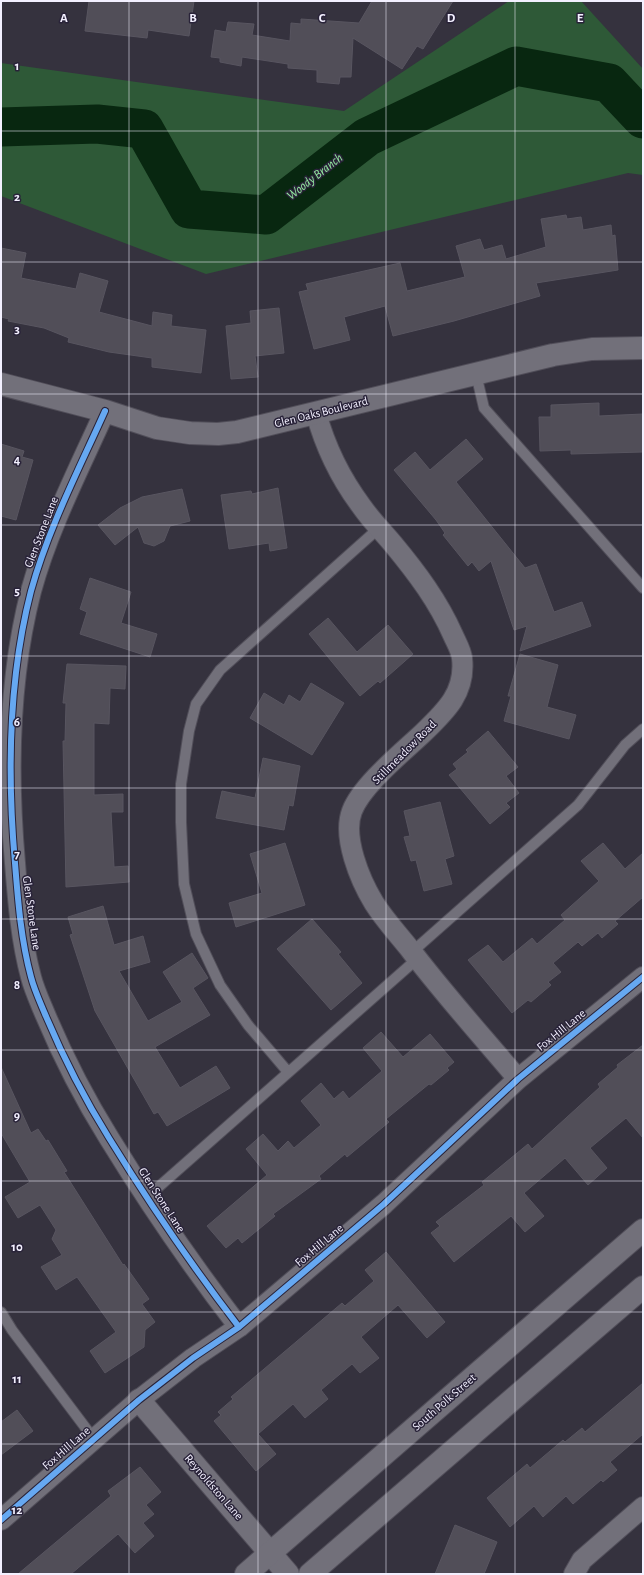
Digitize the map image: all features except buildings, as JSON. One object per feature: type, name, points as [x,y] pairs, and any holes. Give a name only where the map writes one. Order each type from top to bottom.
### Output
[{"type":"main road","name":"Glen Oaks Boulevard","points":[[1,384],[104,411],[157,428],[190,433],[218,434],[237,432],[553,355],[592,349],[643,348]]},
{"type":"main road","name":"South Polk Street","points":[[246,1574],[643,1230]]},
{"type":"main road","points":[[310,1574],[643,1287]]},
{"type":"main road","name":"Reynoldston Lane","points":[[139,1400],[288,1574]]},
{"type":"street","name":"Glen Stone Lane","points":[[104,411],[55,522],[32,589],[17,658],[12,710],[10,774],[12,830],[19,920],[31,978],[60,1051],[92,1110],[146,1198],[194,1268],[239,1327]]},
{"type":"street","name":"Stillmeadow Road","points":[[316,413],[322,435],[350,490],[362,508],[432,595],[446,620],[462,655],[463,678],[450,705],[359,797],[352,812],[351,844],[364,884],[374,904],[414,955],[518,1079]]},
{"type":"street","name":"Fox Hill Lane","points":[[1,1520],[139,1400],[193,1358],[239,1327],[384,1204],[518,1079],[643,978]]},
{"type":"street","points":[[574,1574],[582,1560],[643,1507]]},
{"type":"lane","points":[[476,374],[484,408],[643,588]]},
{"type":"lane","points":[[288,1072],[248,1024],[220,985],[196,934],[184,884],[180,822],[181,784],[189,731],[196,704],[220,670],[379,528]]},
{"type":"lane","points":[[146,1198],[288,1072],[578,805],[625,745],[643,729]]},
{"type":"lane","points":[[1,1312],[12,1330],[94,1439]]},
{"type":"green space","points":[[509,1],[581,1],[643,69],[643,175],[628,173],[206,274],[1,196],[1,63],[344,111]]},
{"type":"waterway","name":"Woody Branch","points":[[1,127],[97,124],[144,129],[189,209],[266,215],[367,137],[516,66],[609,83],[643,119]]},
{"type":"cycle path","points":[[105,411],[46,545],[31,591],[23,625],[14,692],[10,760],[12,829],[22,935],[35,991],[74,1077],[109,1138],[155,1210],[204,1281],[239,1327]]},
{"type":"cycle path","points":[[1,1520],[139,1400],[193,1358],[239,1327],[384,1204],[518,1079],[643,977]]}]
